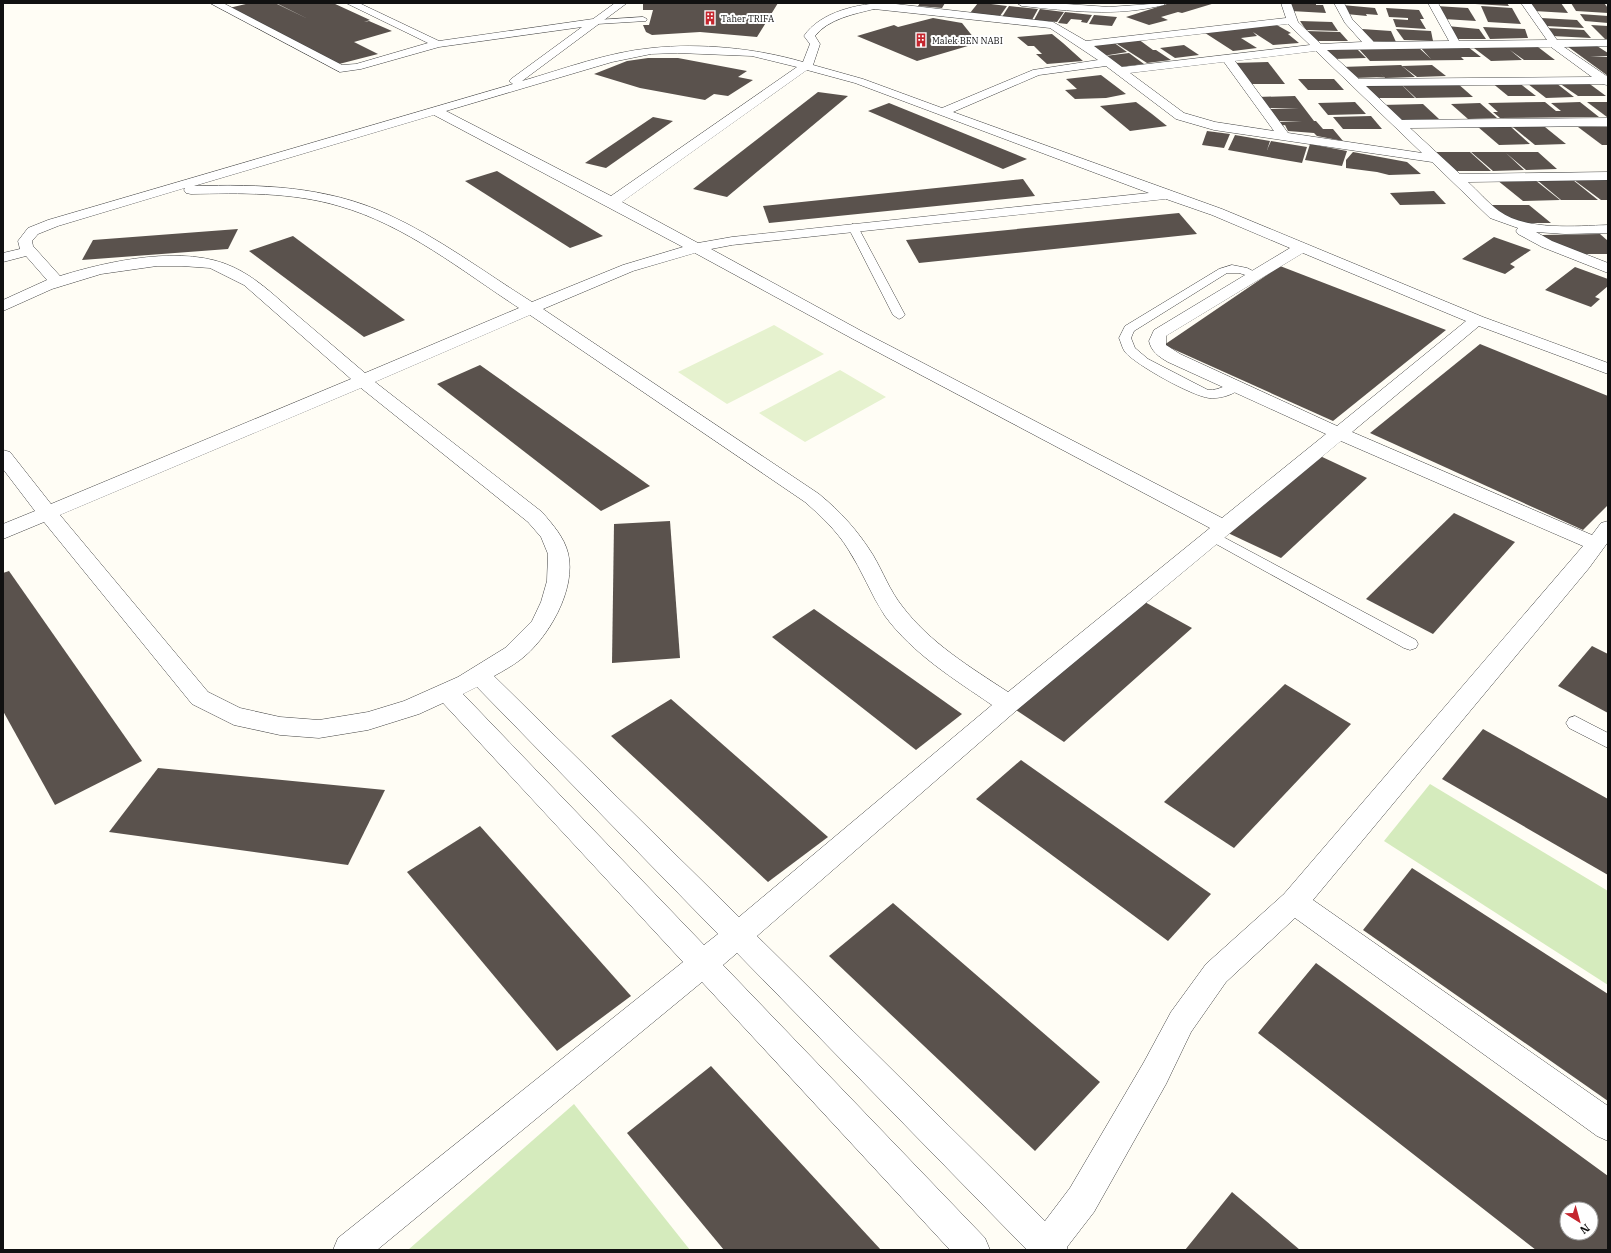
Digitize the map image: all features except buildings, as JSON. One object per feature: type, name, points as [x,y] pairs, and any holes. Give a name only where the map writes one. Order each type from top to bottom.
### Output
[{"type":"street","points":[[215,3],[335,68],[357,67],[438,44],[597,22]]},
{"type":"street","points":[[351,3],[438,44]]},
{"type":"street","points":[[501,91],[622,3]]},
{"type":"street","points":[[1022,3],[1130,10],[1160,3]]},
{"type":"street","points":[[1286,3],[1292,20],[1495,215],[1528,235],[1547,244],[1608,268]]},
{"type":"street","points":[[1339,3],[1342,12],[1348,21],[1371,46]]},
{"type":"street","points":[[1433,3],[1456,45]]},
{"type":"street","points":[[1526,3],[1554,44],[1606,81]]},
{"type":"street","points":[[225,9],[243,4]]},
{"type":"street","points":[[612,202],[807,65],[815,44],[809,36],[812,29],[829,15],[879,4],[1053,25],[1084,44],[1180,116],[1214,126],[1436,159]]},
{"type":"street","points":[[1084,44],[1292,20]]},
{"type":"street","points":[[1120,71],[1319,47],[1608,43]]},
{"type":"street","points":[[57,282],[29,251],[25,242],[33,231],[53,223],[610,59],[651,51],[701,50],[752,53],[807,65],[859,81],[1166,195],[1217,212],[1477,320],[1608,369]]},
{"type":"street","points":[[1227,58],[1284,136]]},
{"type":"street","points":[[942,112],[1037,72],[1109,62]]},
{"type":"street","points":[[1356,83],[1606,81]]},
{"type":"street","points":[[435,110],[612,202],[1218,531]]},
{"type":"street","points":[[1399,124],[1608,122]]},
{"type":"street","points":[[1456,178],[1608,176]]},
{"type":"street","points":[[156,192],[224,189],[269,190],[304,194],[358,207],[393,221],[532,308],[812,498],[832,515],[852,539],[893,610],[913,634],[942,658],[1009,704]]},
{"type":"street","points":[[3,532],[532,308],[644,262],[694,247],[732,241],[853,227],[1166,195]]},
{"type":"street","points":[[1510,223],[1531,228],[1552,230],[1608,229]]},
{"type":"street","points":[[479,675],[1048,1249],[1082,1200],[1155,1073],[1181,1022],[1216,973],[1294,902],[1582,563],[1602,536],[1338,433],[1174,358],[1156,344],[1156,338],[1160,333],[1302,247]]},
{"type":"street","points":[[3,258],[29,251]]},
{"type":"street","points":[[3,306],[15,298],[57,282],[83,274],[118,267],[182,261],[206,263],[230,270],[249,282],[362,380],[535,517],[550,535],[558,554],[558,581],[552,602],[541,625],[513,654],[479,675],[447,692],[411,708],[368,721],[318,729],[280,726],[234,716],[200,698],[47,513],[3,456]]},
{"type":"street","points":[[350,1250],[738,935],[1009,704],[1477,320]]},
{"type":"street","points":[[447,692],[973,1250]]},
{"type":"street","points":[[1294,902],[1608,1125]]},
{"type":"lane","points":[[597,22],[643,19]]},
{"type":"lane","points":[[853,227],[899,315]]},
{"type":"lane","points":[[1236,386],[1223,394],[1214,395],[1204,393],[1144,362],[1130,350],[1125,338],[1129,329],[1223,271],[1230,268],[1239,269],[1255,275]]},
{"type":"lane","points":[[1218,531],[1410,644]]},
{"type":"lane","points":[[1575,724],[1608,741]]},
{"type":"green space","points":[[774,325],[824,354],[727,404],[678,372]]},
{"type":"green space","points":[[840,370],[886,397],[805,442],[759,413]]},
{"type":"green space","points":[[1430,784],[1608,891],[1608,985],[1384,841]]},
{"type":"green space","points":[[574,1104],[690,1250],[408,1250]]},
{"type":"place","name":"Taher TRIFA","points":[[710,18]]},
{"type":"place","name":"Malek BEN NABI","points":[[921,40]]}]
